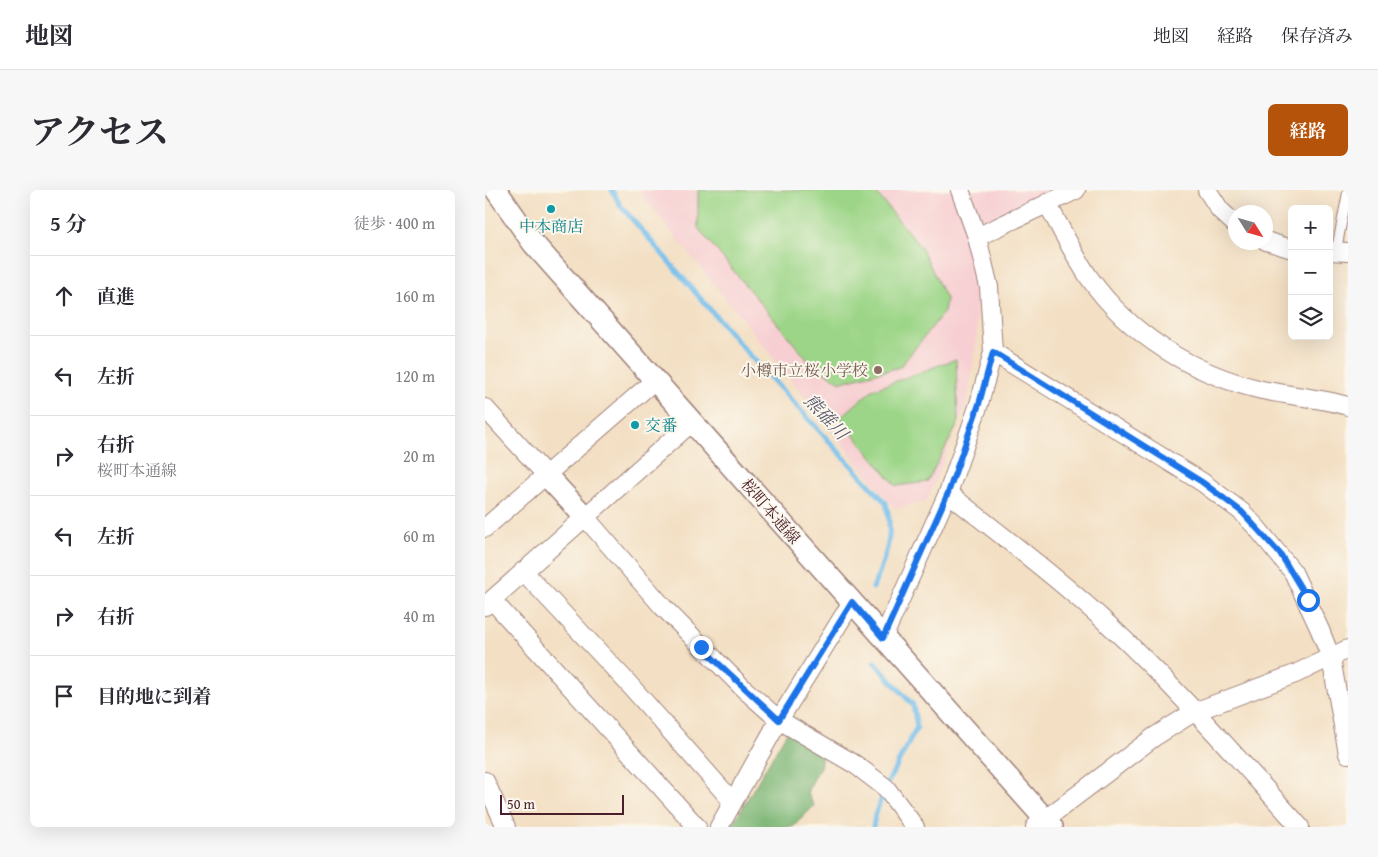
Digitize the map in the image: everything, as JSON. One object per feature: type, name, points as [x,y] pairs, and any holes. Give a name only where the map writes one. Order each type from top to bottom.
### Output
[{"type":"street","name":"桜町本通線","points":[[496,190],[533,243],[852,602],[1044,824]]},
{"type":"street","points":[[883,638],[948,493],[979,404],[993,352],[989,286],[977,237],[960,190]]},
{"type":"street","points":[[977,237],[1076,190]]},
{"type":"street","points":[[1207,190],[1220,210],[1228,218]]},
{"type":"street","points":[[1047,203],[1088,276],[1121,314],[1154,342],[1183,362],[1222,378],[1262,390],[1348,406]]},
{"type":"street","points":[[1273,243],[1288,248]]},
{"type":"street","points":[[993,352],[1202,482],[1242,512],[1272,545],[1293,572],[1308,600],[1331,658],[1348,754]]},
{"type":"street","points":[[485,528],[655,380]]},
{"type":"street","points":[[485,408],[701,647],[779,720],[856,765],[886,788],[915,827]]},
{"type":"street","points":[[693,422],[488,603],[697,827]]},
{"type":"street","points":[[948,493],[1025,553],[1110,626],[1194,712],[1300,827]]},
{"type":"street","points":[[523,571],[628,683],[732,801]]},
{"type":"street","points":[[719,827],[779,720],[852,602]]},
{"type":"street","points":[[1044,824],[1154,736],[1194,712],[1331,658],[1348,649]]},
{"type":"street","points":[[485,781],[506,827]]},
{"type":"lane","points":[[1338,252],[1348,190]]},
{"type":"shaded area","name":"小樽市立桜小学校","points":[[638,190],[1055,190],[970,231],[976,289],[977,337],[967,403],[927,501],[895,509]]},
{"type":"green space","points":[[698,190],[874,190],[922,249],[946,299],[944,312],[900,367],[841,382],[810,363],[698,228]]},
{"type":"green space","points":[[956,359],[958,424],[927,482],[896,486],[840,418],[872,390]]},
{"type":"green space","points":[[787,732],[822,753],[820,767],[807,792],[814,806],[793,827],[731,827]]},
{"type":"waterway","name":"熊碓川","points":[[612,190],[620,205],[745,350],[886,503],[889,515],[889,537],[885,556],[873,588]]},
{"type":"waterway","name":"熊碓川","points":[[874,662],[913,705],[917,727],[887,784]]},
{"type":"waterway","name":"熊碓川","points":[[873,827],[875,815],[884,792]]},
{"type":"place","name":"中本商店","points":[[551,209]]},
{"type":"place","name":"小樽市立桜小学校","points":[[878,370]]},
{"type":"place","name":"交番","points":[[635,425]]},
{"type":"route","points":[[701,647],[779,720],[852,602],[883,638],[948,493],[979,404],[993,352],[1202,482],[1242,512],[1281,555],[1293,572],[1308,600]]}]
